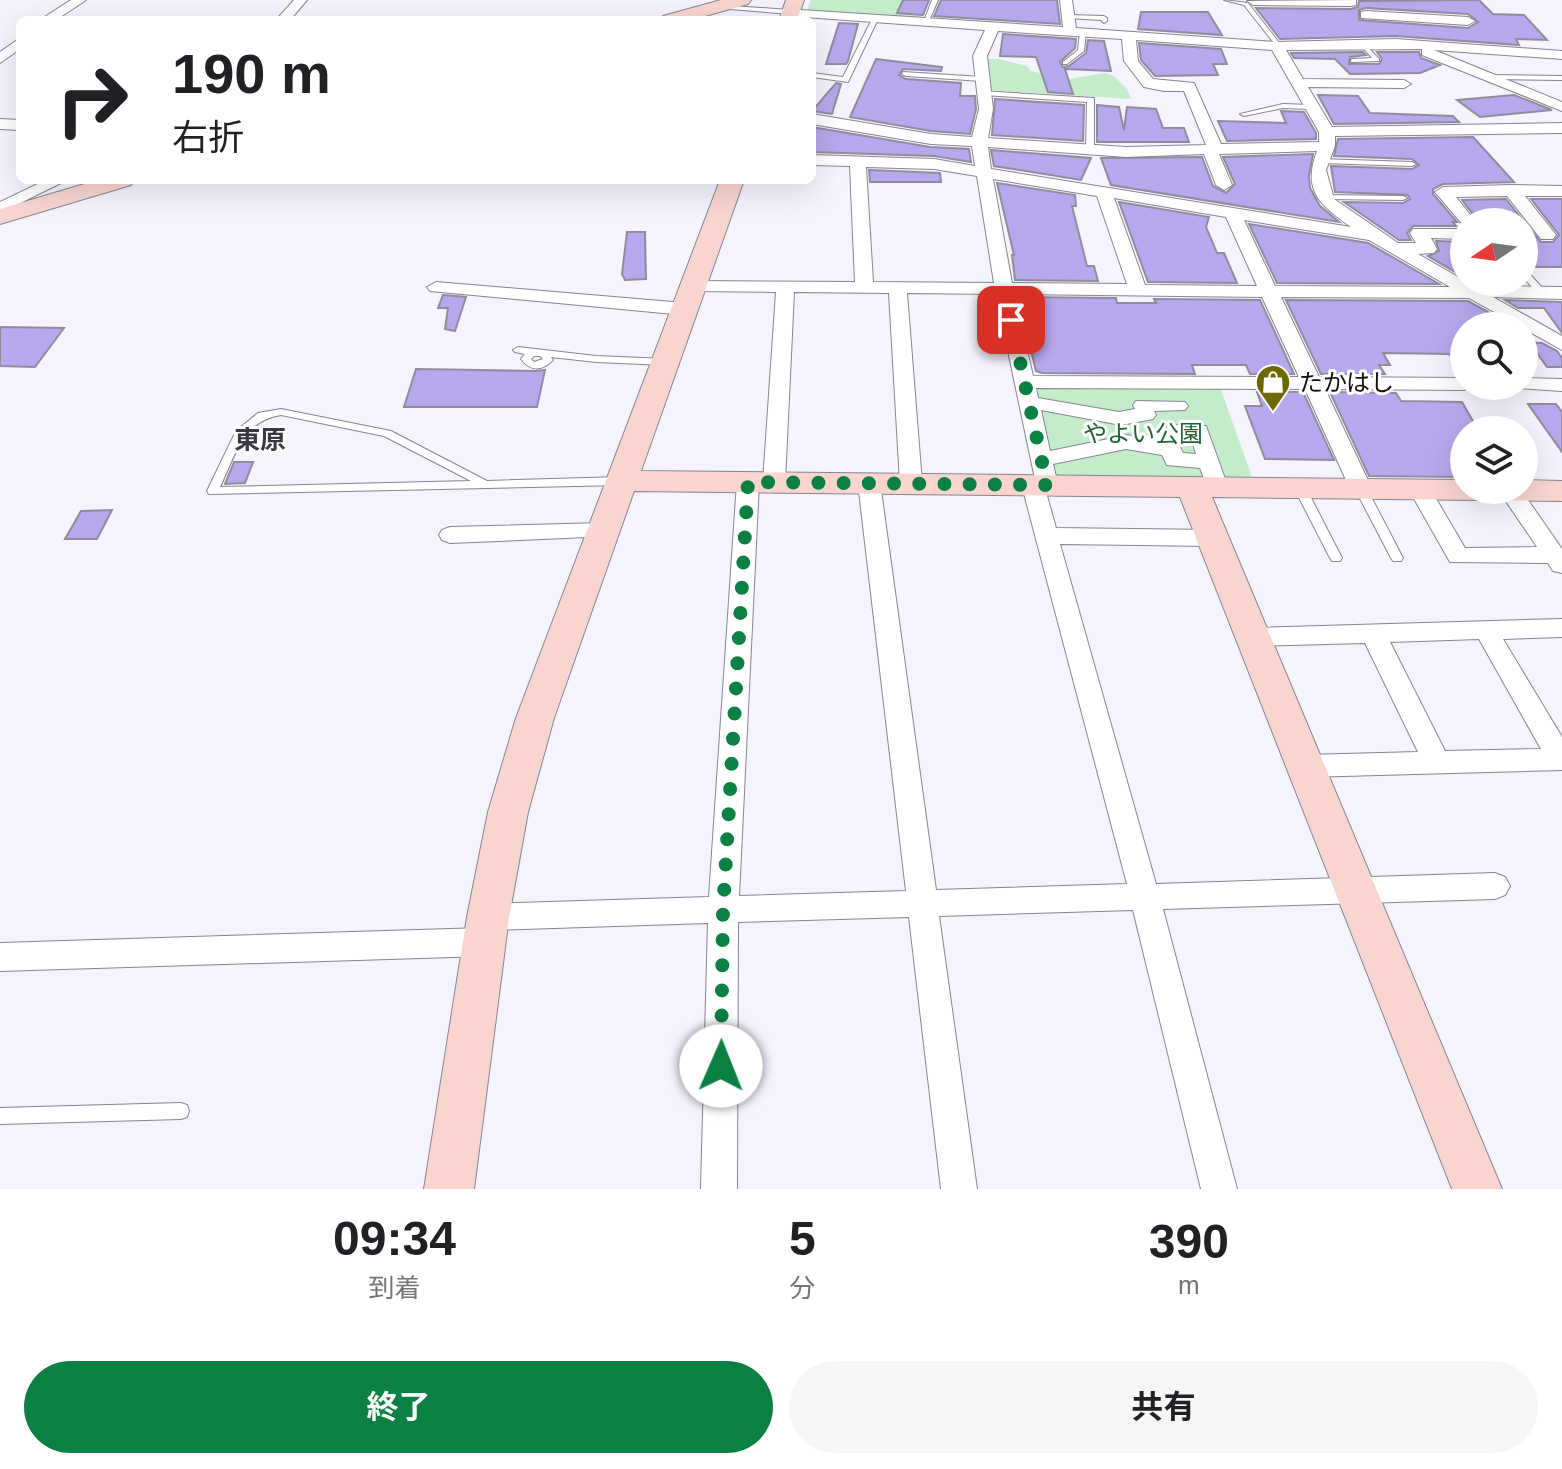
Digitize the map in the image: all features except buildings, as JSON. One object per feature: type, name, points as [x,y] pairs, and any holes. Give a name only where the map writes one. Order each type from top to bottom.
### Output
[{"type":"street","points":[[54,16],[80,0]]},
{"type":"street","points":[[287,16],[301,0]]},
{"type":"street","points":[[685,16],[742,0]]},
{"type":"street","points":[[1066,0],[1074,26]]},
{"type":"street","points":[[1253,1],[1349,1],[1410,44],[1562,107]]},
{"type":"street","points":[[791,11],[993,27],[1074,26],[1128,34],[1278,46],[1410,44],[1562,55]]},
{"type":"street","points":[[1366,15],[1468,21]]},
{"type":"street","points":[[993,27],[980,56],[986,109],[979,143],[1004,289],[1027,392],[1041,477],[1046,536],[1145,898],[1219,1189]]},
{"type":"street","points":[[1128,34],[1131,61],[1149,84],[1189,86],[1224,185]]},
{"type":"street","points":[[0,59],[16,45]]},
{"type":"street","points":[[1278,46],[1312,107],[1325,146],[1318,170],[1326,201],[1374,236],[1450,278]]},
{"type":"street","points":[[1299,83],[1404,84]]},
{"type":"street","points":[[816,120],[931,139],[1126,152],[1325,146],[1562,128]]},
{"type":"street","points":[[816,160],[897,161],[983,171],[1374,236]]},
{"type":"street","points":[[858,160],[864,289]]},
{"type":"street","points":[[0,208],[51,184]]},
{"type":"street","points":[[0,217],[110,184]]},
{"type":"street","points":[[449,1189],[486,930],[508,812],[535,718],[731,184]]},
{"type":"street","points":[[1511,190],[1554,236]]},
{"type":"street","points":[[1456,208],[1443,192],[1562,191]]},
{"type":"street","points":[[1104,193],[1138,291]]},
{"type":"street","points":[[1233,214],[1361,489]]},
{"type":"street","points":[[1396,248],[1428,249],[1419,233],[1450,234]]},
{"type":"street","points":[[436,287],[688,298],[785,288],[1450,292]]},
{"type":"street","points":[[719,1189],[723,911],[761,482],[785,288]]},
{"type":"street","points":[[898,289],[911,483]]},
{"type":"street","points":[[1541,292],[1562,293]]},
{"type":"street","points":[[1481,296],[1562,344]]},
{"type":"street","points":[[1027,392],[1135,382],[1450,384]]},
{"type":"street","points":[[1135,382],[1144,410],[1175,460],[1206,478]]},
{"type":"street","points":[[1538,384],[1562,385]]},
{"type":"street","points":[[1027,392],[1121,419],[1144,410],[1178,406]]},
{"type":"street","points":[[1121,419],[1128,442]]},
{"type":"street","points":[[1165,444],[1175,430],[1199,431],[1213,538],[1477,1189]]},
{"type":"street","points":[[1041,477],[1128,442],[1138,446],[1165,444]]},
{"type":"street","points":[[621,481],[911,483],[1041,477],[1206,478],[1300,488],[1450,490]]},
{"type":"street","points":[[869,483],[959,1189]]},
{"type":"street","points":[[1420,490],[1458,556],[1558,561]]},
{"type":"street","points":[[1538,491],[1562,491]]},
{"type":"street","points":[[1519,504],[1558,561]]},
{"type":"street","points":[[450,535],[603,531]]},
{"type":"street","points":[[1046,536],[1213,538]]},
{"type":"street","points":[[1252,637],[1562,628]]},
{"type":"street","points":[[1306,766],[1562,759],[1485,629]]},
{"type":"street","points":[[1373,633],[1437,763]]},
{"type":"street","points":[[0,957],[486,930],[723,911],[1495,886]]},
{"type":"lane","points":[[925,23],[935,0]]},
{"type":"lane","points":[[1227,0],[1246,4],[1278,46]]},
{"type":"lane","points":[[719,7],[791,11]]},
{"type":"lane","points":[[1065,63],[1081,51],[1074,26],[1104,18],[1104,21]]},
{"type":"lane","points":[[816,76],[845,80],[875,19]]},
{"type":"lane","points":[[1353,61],[1377,60],[1363,44]]},
{"type":"lane","points":[[906,74],[1091,100],[1090,150]]},
{"type":"lane","points":[[1494,77],[1562,78]]},
{"type":"lane","points":[[1244,114],[1283,106],[1312,107]]},
{"type":"lane","points":[[1325,146],[1412,164]]},
{"type":"lane","points":[[1326,197],[1403,198]]},
{"type":"lane","points":[[1538,289],[1541,292]]},
{"type":"lane","points":[[532,353],[666,362]]},
{"type":"lane","points":[[483,483],[387,433],[281,412],[262,415],[240,433],[213,491],[621,481]]},
{"type":"lane","points":[[1300,488],[1336,558]]},
{"type":"lane","points":[[1361,489],[1397,558]]},
{"type":"lane","points":[[0,1116],[181,1111]]},
{"type":"green space","points":[[811,0],[907,0],[928,6],[918,20],[807,11]]},
{"type":"green space","points":[[985,59],[999,59],[1027,66],[1031,71],[1069,79],[1105,73],[1114,76],[1127,89],[1131,99],[990,90]]},
{"type":"green space","name":"やよい公園","points":[[1041,386],[1220,387],[1253,480],[1061,479],[1053,474],[1034,389]]},
{"type":"place","name":"たかはし","points":[[1273,413]]},
{"type":"district","name":"東原","points":[[260,440]]},
{"type":"route","points":[[721,1066],[723,911],[748,482],[1047,485],[1011,320]]}]
